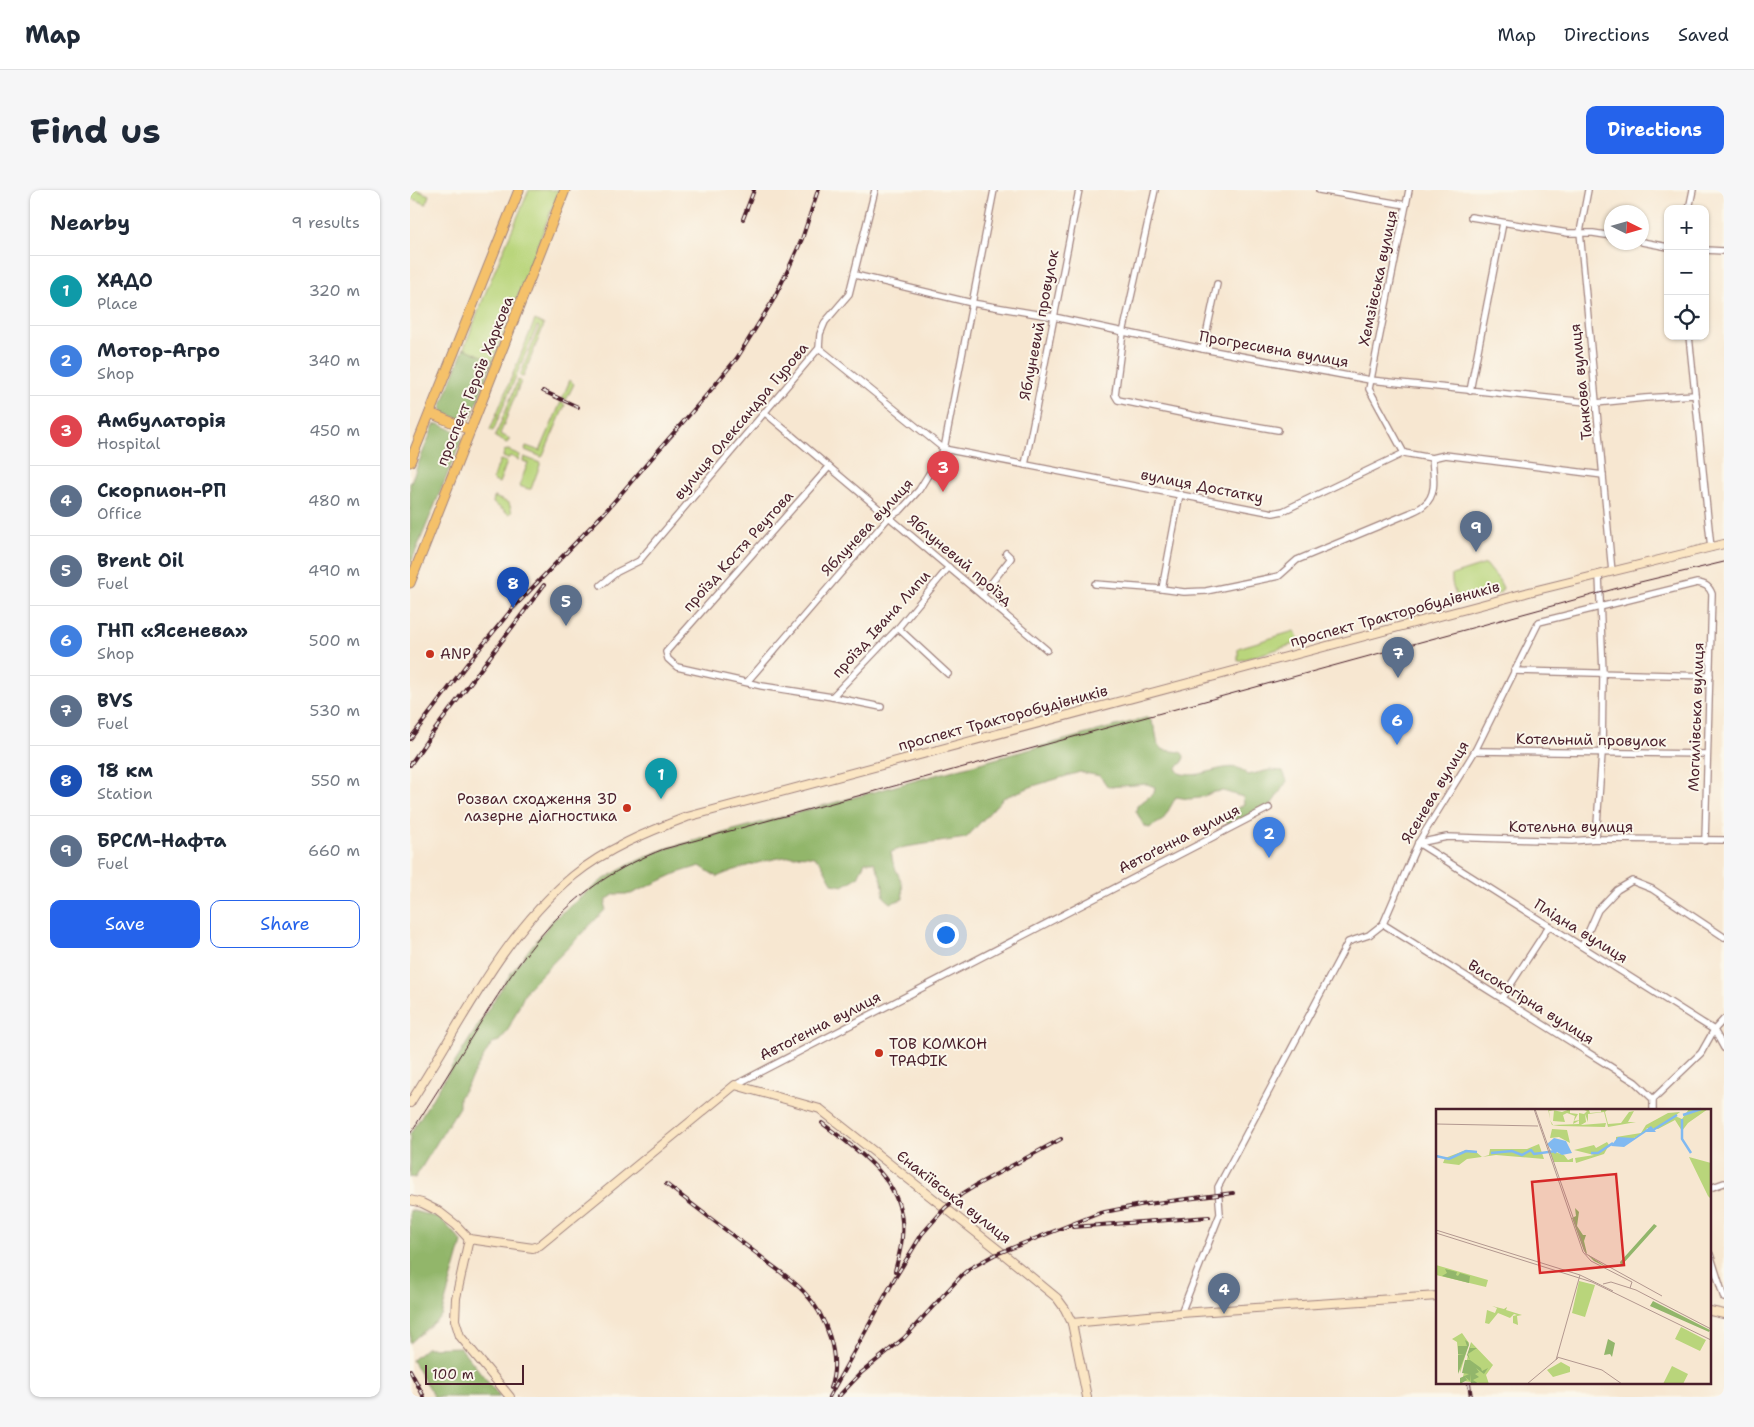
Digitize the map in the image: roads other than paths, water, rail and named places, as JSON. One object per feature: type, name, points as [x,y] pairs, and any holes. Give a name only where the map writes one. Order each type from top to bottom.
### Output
[{"type":"main road","name":"проспект Героїв Харкова","points":[[410,462],[519,190]]},
{"type":"main road","name":"проспект Героїв Харкова","points":[[410,582],[566,190]]},
{"type":"main road","points":[[430,413],[470,430]]},
{"type":"main road","name":"проспект Тракторобудівників","points":[[410,1103],[494,968],[510,944],[536,912],[574,876],[612,850],[649,831],[687,817],[1533,591],[1724,544]]},
{"type":"main road","name":"Автоґенна вулиця","points":[[469,1239],[533,1248],[540,1245],[735,1085]]},
{"type":"main road","name":"Єнакіївська вулиця","points":[[735,1085],[820,1109],[1057,1298],[1072,1324],[1087,1397]]},
{"type":"main road","points":[[410,1200],[422,1203],[438,1211],[456,1225],[469,1239],[456,1298],[455,1320],[460,1336],[510,1397]]},
{"type":"main road","points":[[1072,1324],[1181,1313],[1436,1296]]},
{"type":"street","name":"вулиця Олександра Гурова","points":[[601,585],[617,572],[639,561],[819,348],[820,334],[825,322],[849,294],[875,190]]},
{"type":"street","name":"Яблунева вулиця","points":[[747,682],[889,516],[901,510],[920,490],[944,449],[994,190]]},
{"type":"street","name":"Яблуневий провулок","points":[[1025,465],[1079,190]]},
{"type":"street","points":[[1155,190],[1123,333],[1115,395],[1118,400],[1278,430]]},
{"type":"street","points":[[1324,190],[1406,205]]},
{"type":"street","name":"Хемзівська вулиця","points":[[1404,453],[1369,389],[1409,190]]},
{"type":"street","name":"Танкова вулиця","points":[[1588,190],[1580,232],[1612,572]]},
{"type":"street","points":[[1690,205],[1693,190]]},
{"type":"street","points":[[1471,217],[1568,233],[1580,232],[1604,235]]},
{"type":"street","points":[[1470,391],[1503,223]]},
{"type":"street","points":[[1649,243],[1664,246]]},
{"type":"street","points":[[1709,250],[1724,251]]},
{"type":"street","name":"Прогресивна вулиця","points":[[855,276],[972,303],[1370,380],[1596,404],[1645,398],[1695,395]]},
{"type":"street","points":[[1203,349],[1217,284]]},
{"type":"street","points":[[1689,340],[1711,548]]},
{"type":"street","name":"вулиця Достатку","points":[[819,348],[944,449],[1273,512],[1283,511],[1404,453]]},
{"type":"street","name":"Яблуневий проїзд","points":[[764,412],[1047,650]]},
{"type":"street","points":[[1404,453],[1432,458],[1445,455],[1603,475]]},
{"type":"street","points":[[1095,584],[1162,588],[1184,592],[1206,591],[1279,576],[1296,560],[1426,505],[1434,481],[1432,458]]},
{"type":"street","name":"проїзд Костя Реутова","points":[[747,682],[677,667],[668,659],[666,652],[830,467]]},
{"type":"street","points":[[1162,588],[1180,494]]},
{"type":"street","points":[[982,595],[1011,558],[1006,553]]},
{"type":"street","name":"проїзд Івана Липи","points":[[832,697],[898,628],[949,567]]},
{"type":"street","points":[[1596,839],[1602,753],[1603,673],[1599,575]]},
{"type":"street","name":"Ясенева вулиця","points":[[1383,924],[1418,843],[1475,751],[1539,622],[1697,583],[1706,586],[1712,594]]},
{"type":"street","name":"Могилівська вулиця","points":[[1705,841],[1712,594]]},
{"type":"street","points":[[898,628],[948,674]]},
{"type":"street","points":[[1514,671],[1710,676]]},
{"type":"street","points":[[747,682],[881,707]]},
{"type":"street","name":"Котельний провулок","points":[[1475,751],[1708,754]]},
{"type":"street","name":"Автоґенна вулиця","points":[[735,1085],[1269,808]]},
{"type":"street","name":"Котельна вулиця","points":[[1418,843],[1447,837],[1572,842],[1596,839],[1724,840]]},
{"type":"street","name":"Плідна вулиця","points":[[1418,843],[1714,1030],[1724,1048]]},
{"type":"street","points":[[1582,946],[1598,910],[1617,890],[1632,882],[1652,889],[1724,936]]},
{"type":"street","points":[[1181,1313],[1220,1214],[1218,1187],[1348,942],[1369,935],[1383,924]]},
{"type":"street","name":"Високогірна вулиця","points":[[1383,924],[1635,1082],[1653,1099]]},
{"type":"street","points":[[1502,998],[1549,926]]},
{"type":"street","points":[[1653,1109],[1653,1099],[1701,1053],[1714,1030],[1724,1019]]},
{"type":"street","points":[[1712,1187],[1724,1183]]},
{"type":"street","points":[[1712,1260],[1724,1298]]},
{"type":"tram line","points":[[410,1134],[516,968],[555,920],[603,880],[631,864],[664,849],[1636,583],[1724,562]]},
{"type":"railway","points":[[743,219],[754,190]]},
{"type":"railway","points":[[410,739],[467,664],[513,608],[605,512],[737,358],[772,302],[787,272],[802,239],[818,190]]},
{"type":"railway","points":[[543,391],[578,407]]},
{"type":"railway","points":[[410,765],[544,585]]},
{"type":"railway","points":[[822,1123],[873,1164],[892,1190],[899,1205],[902,1221],[901,1246],[895,1271]]},
{"type":"railway","points":[[829,1397],[895,1278],[922,1234],[945,1208],[962,1194],[980,1183],[1061,1139]]},
{"type":"railway","points":[[666,1184],[788,1278],[812,1301],[825,1324],[833,1350],[833,1376],[830,1388]]},
{"type":"railway","points":[[838,1397],[861,1373],[904,1338],[962,1275],[994,1255],[1100,1213],[1140,1205],[1233,1193]]},
{"type":"railway","points":[[1073,1227],[1209,1217]]},
{"type":"railway","points":[[410,1370],[424,1397]]},
{"type":"railway","points":[[1469,1384],[1471,1397]]},
{"type":"place","name":"Амбулаторія","points":[[943,492]]},
{"type":"place","name":"БРСМ-Нафта","points":[[1476,552]]},
{"type":"place","name":"18 км","points":[[513,608]]},
{"type":"place","name":"Brent Oil","points":[[566,626]]},
{"type":"place","name":"ANP","points":[[430,654]]},
{"type":"place","name":"BVS","points":[[1398,678]]},
{"type":"place","name":"ГНП «Ясенева»","points":[[1397,745]]},
{"type":"place","name":"ХАДО","points":[[661,799]]},
{"type":"place","name":"Розвал сходження 3D лазерне діагностика","points":[[627,808]]},
{"type":"place","name":"Мотор-Агро","points":[[1269,858]]},
{"type":"place","name":"ТОВ КОМКОН ТРАФІК","points":[[879,1053]]},
{"type":"place","name":"Скорпион-РП","points":[[1224,1314]]}]
